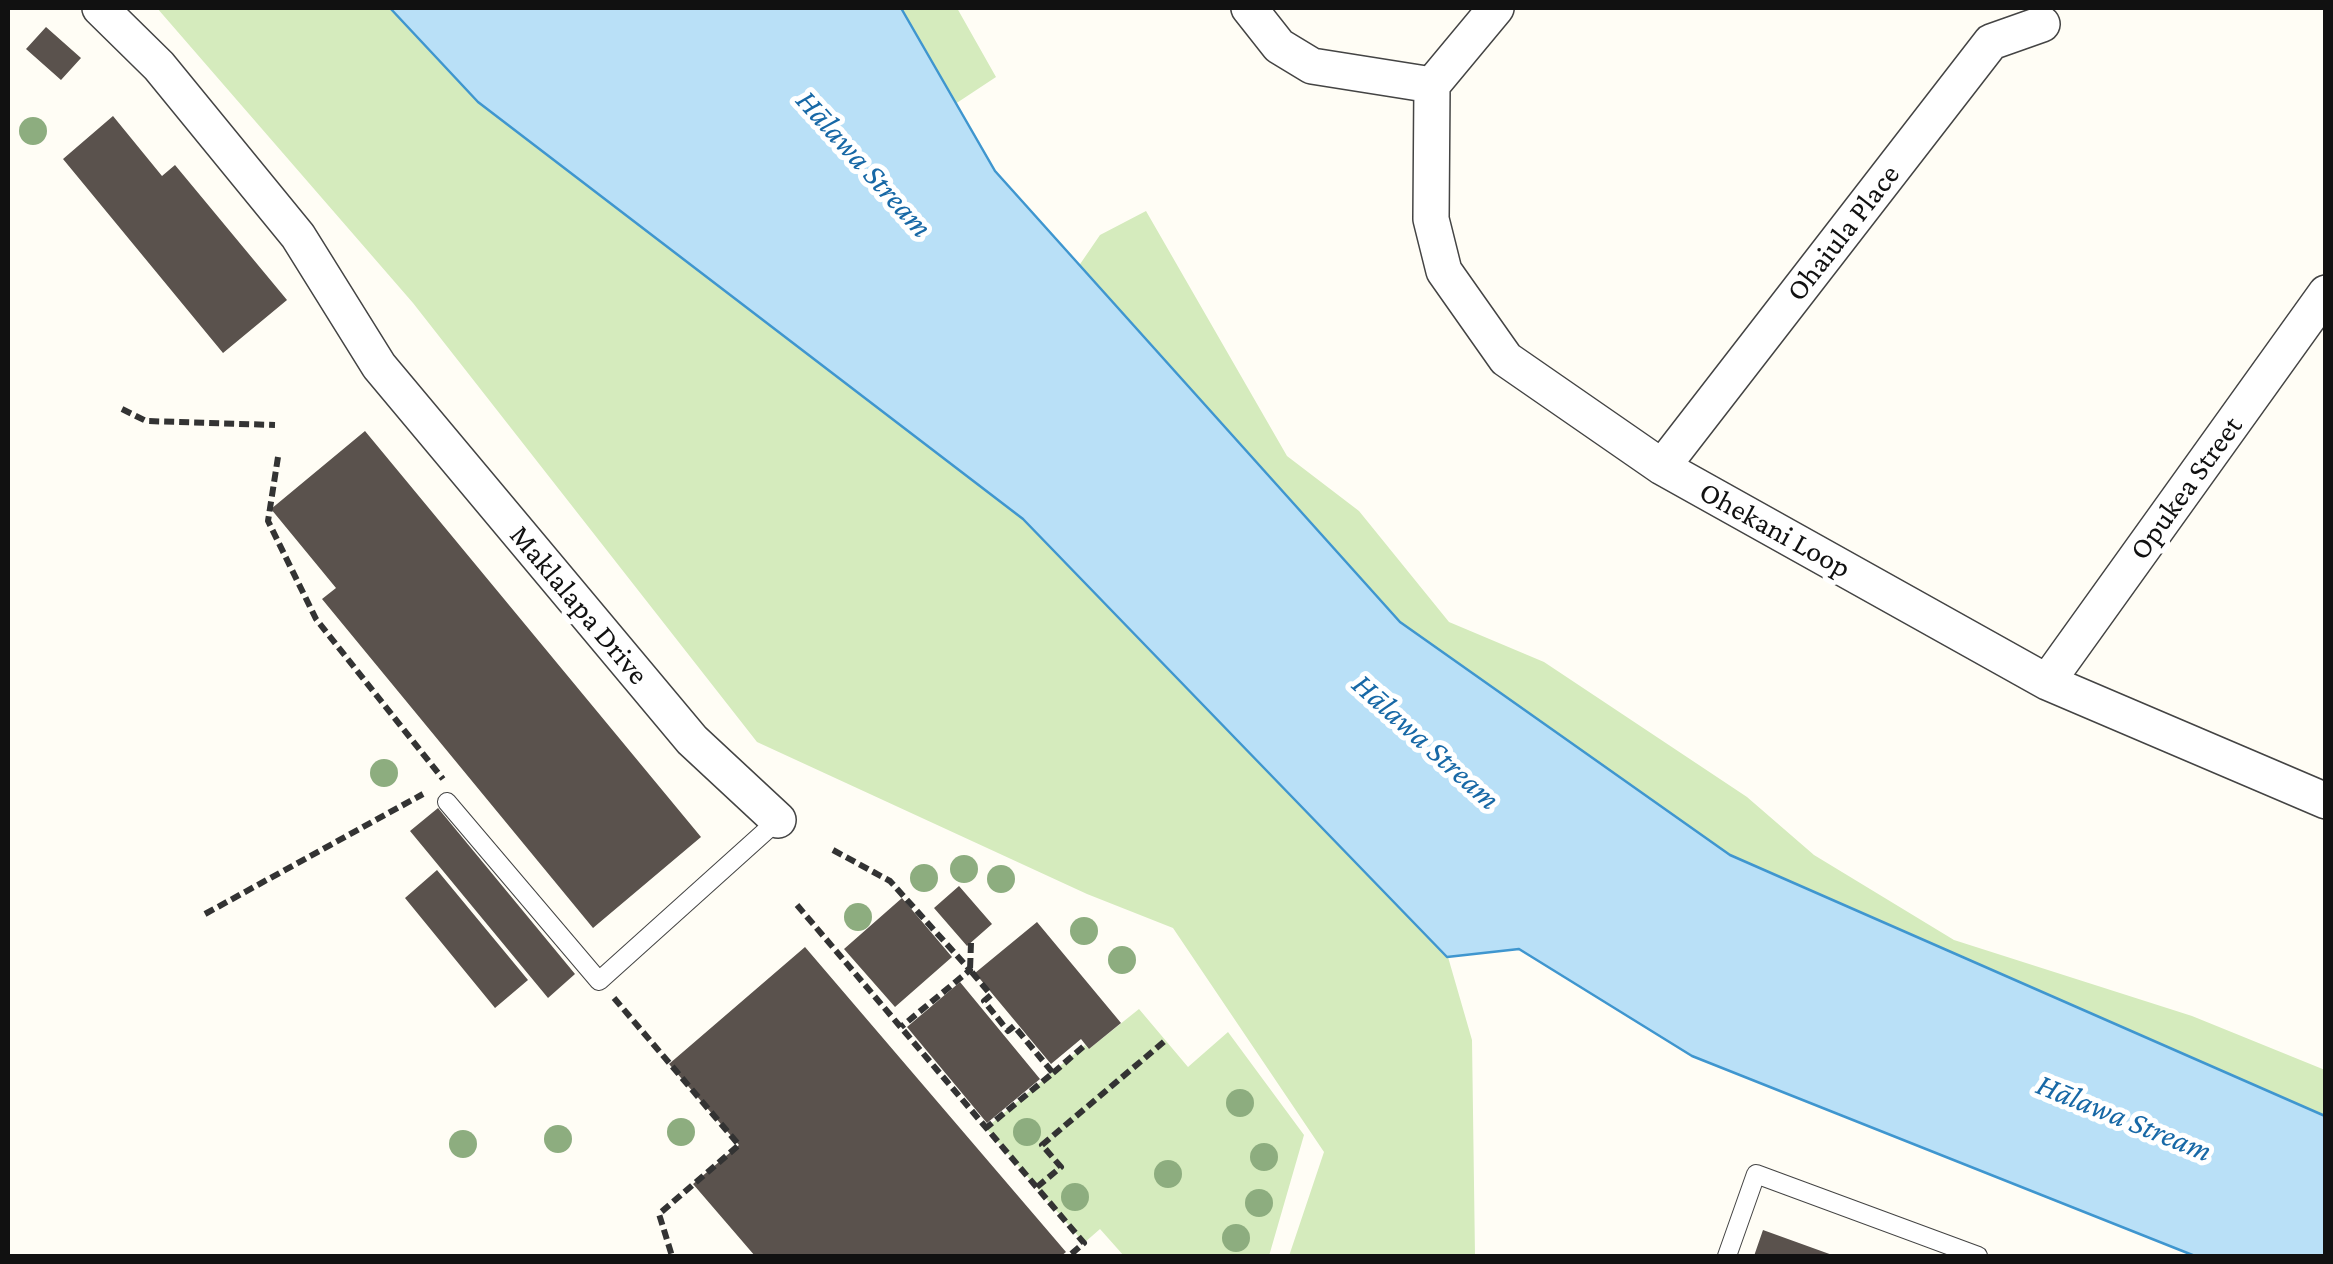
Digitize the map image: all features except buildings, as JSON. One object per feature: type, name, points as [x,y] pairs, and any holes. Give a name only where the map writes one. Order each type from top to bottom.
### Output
[{"type":"street","name":"Maklalapa Drive","points":[[100,8],[159,66],[298,236],[379,366],[692,740],[778,820]]},
{"type":"street","points":[[1249,8],[1279,46],[1312,66],[1432,85],[1496,8]]},
{"type":"street","name":"Ohaiula Place","points":[[1662,468],[1991,42],[2042,24]]},
{"type":"street","name":"Ohekani Loop","points":[[1432,85],[1430,219],[1444,271],[1506,359],[1662,468],[2047,682],[2326,801]]},
{"type":"street","name":"Opukea Street","points":[[2047,682],[2326,293]]},
{"type":"lane","points":[[447,802],[599,981]]},
{"type":"lane","name":"Maklalapa Drive","points":[[599,981],[778,820]]},
{"type":"lane","points":[[1727,1256],[1756,1174],[1978,1256]]},
{"type":"path","points":[[122,409],[146,421],[275,425]]},
{"type":"path","points":[[278,456],[268,520],[316,619],[446,782],[447,802]]},
{"type":"path","points":[[205,914],[446,782]]},
{"type":"path","points":[[833,850],[890,880],[991,996],[984,1002],[1008,1031],[1014,1026],[1053,1073]]},
{"type":"path","points":[[797,904],[1084,1243],[1069,1256]]},
{"type":"path","points":[[901,1027],[970,970],[971,943]]},
{"type":"path","points":[[599,981],[740,1145],[659,1214],[672,1256]]},
{"type":"path","points":[[1036,1187],[1061,1167],[1042,1145],[1166,1040]]},
{"type":"path","points":[[986,1128],[1085,1045]]},
{"type":"green space","points":[[157,8],[642,8],[969,368],[1448,957],[1472,1040],[1475,1256],[1289,1256],[1324,1152],[1173,928],[1087,894],[757,742],[413,303]]},
{"type":"green space","points":[[805,8],[957,8],[996,77],[937,116]]},
{"type":"green space","points":[[1146,211],[1287,456],[1359,511],[1449,622],[1544,662],[1747,797],[1814,855],[1954,940],[2192,1016],[2325,1070],[2325,1179],[1542,830],[1063,289],[1100,235]]},
{"type":"green space","points":[[1139,1009],[1188,1067],[1228,1032],[1304,1135],[1269,1256],[1124,1256],[1100,1229],[1084,1243],[986,1128],[1085,1045],[1089,1049]]},
{"type":"water","name":"Hālawa Stream","points":[[390,8],[901,8],[995,171],[1400,622],[1730,855],[2325,1116],[2325,1256],[2195,1256],[1692,1056],[1519,949],[1447,957],[1023,519],[478,102]]}]
